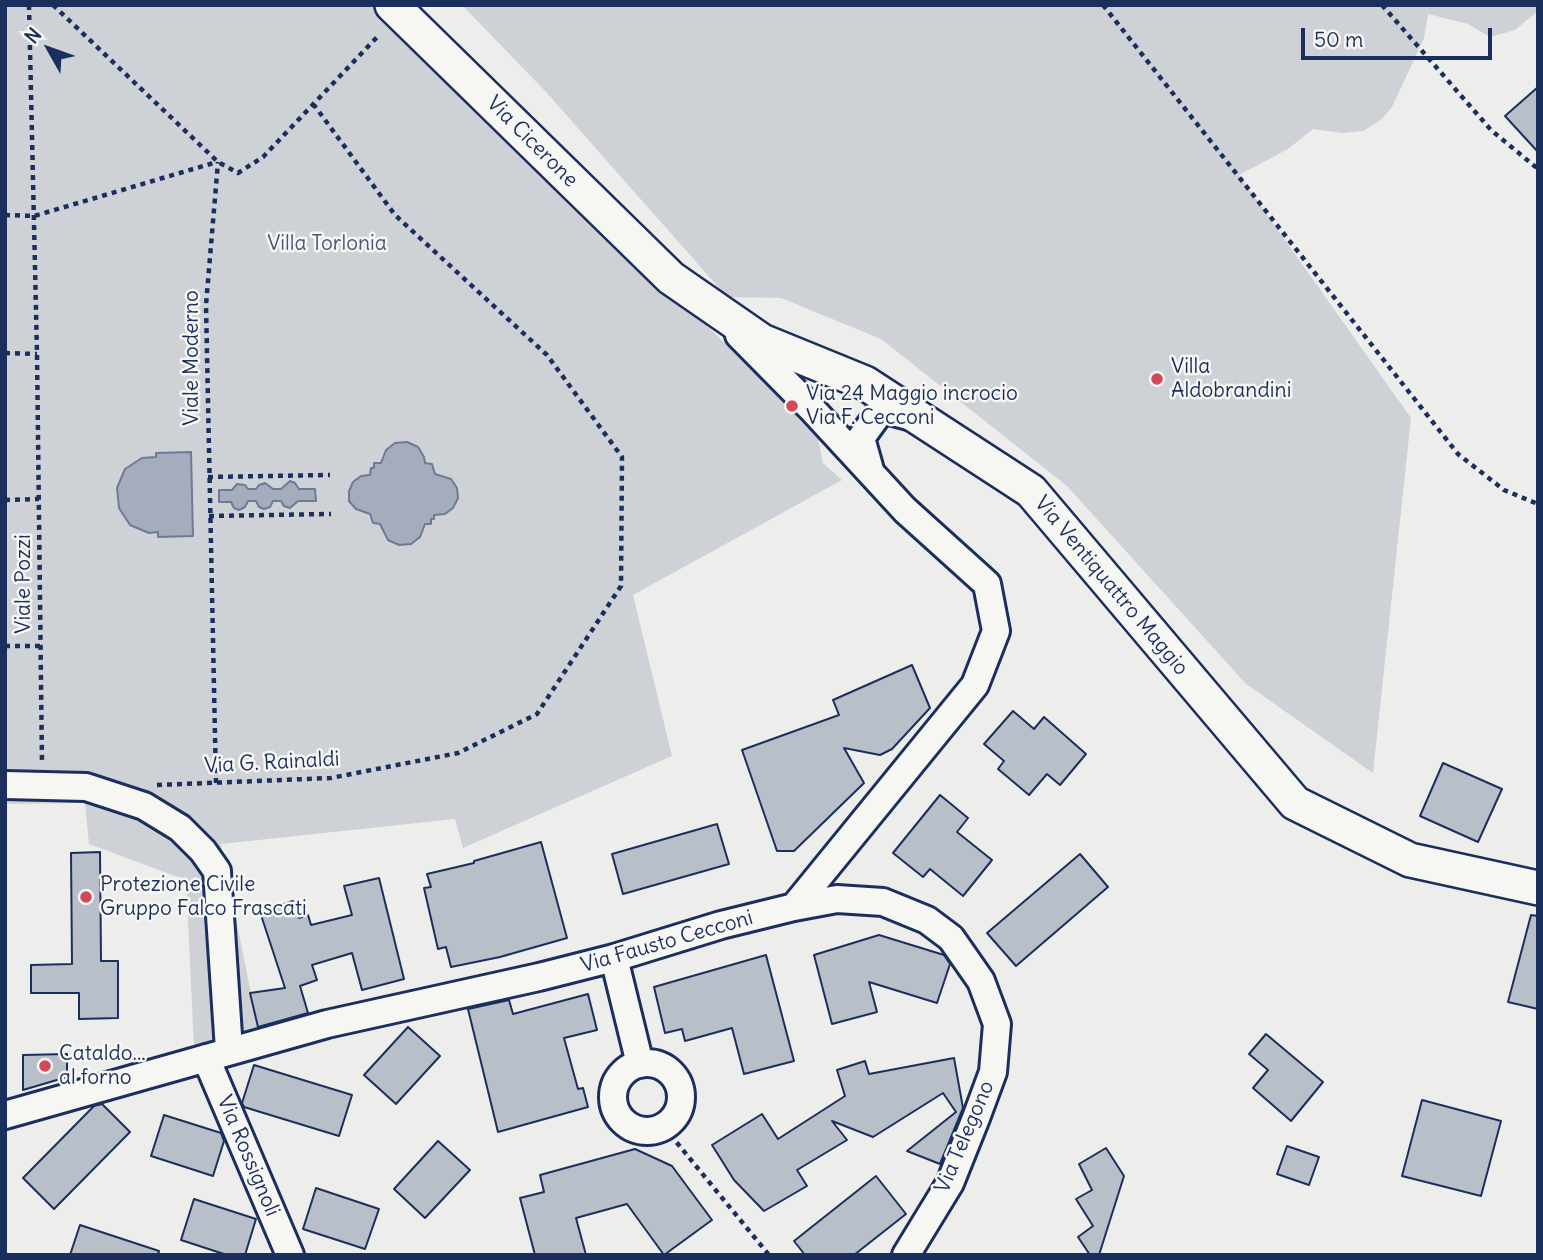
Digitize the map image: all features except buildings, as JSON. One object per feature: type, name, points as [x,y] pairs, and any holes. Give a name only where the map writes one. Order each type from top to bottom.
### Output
[{"type":"main road","name":"Via Cicerone","points":[[397,9],[671,278]]},
{"type":"main road","name":"Via Ventiquattro Maggio","points":[[671,278],[762,341],[865,383],[1031,491],[1295,803],[1410,860],[1538,888]]},
{"type":"street","points":[[708,304],[811,408],[905,510],[987,584],[996,631],[975,685],[794,907]]},
{"type":"street","points":[[871,475],[861,438],[882,408],[923,421]]},
{"type":"street","name":"Via Rossignoli","points":[[5,785],[86,787],[145,806],[180,828],[217,871],[218,1054],[290,1255]]},
{"type":"street","name":"Via Telegono","points":[[794,907],[837,899],[883,902],[926,920],[951,938],[981,981],[997,1024],[993,1072],[976,1118],[950,1183],[905,1255]]},
{"type":"street","name":"Via Fausto Cecconi","points":[[5,1115],[327,1024],[614,958],[721,925],[794,907]]},
{"type":"street","points":[[614,958],[640,1064]]},
{"type":"street","points":[[640,1064],[661,1066],[677,1080],[681,1101],[679,1111],[664,1127],[653,1131],[630,1127],[615,1109],[613,1098],[620,1076],[629,1068],[640,1064]]},
{"type":"path","name":"Viale Pozzi","points":[[29,5],[37,354],[42,785]]},
{"type":"path","points":[[52,5],[218,162],[238,173],[262,158],[314,105],[397,9]]},
{"type":"path","points":[[1102,5],[1458,454],[1504,490],[1538,504]]},
{"type":"path","points":[[1382,5],[1491,130],[1538,169]]},
{"type":"path","name":"Via G. Rainaldi","points":[[151,785],[331,778],[458,753],[537,714],[621,586],[622,457],[547,355],[395,215],[314,105]]},
{"type":"path","points":[[5,215],[34,216],[218,162]]},
{"type":"path","name":"Viale Moderno","points":[[216,783],[206,305],[218,162]]},
{"type":"path","points":[[5,353],[37,354]]},
{"type":"path","points":[[208,477],[330,475]]},
{"type":"path","points":[[5,500],[39,499]]},
{"type":"path","points":[[209,516],[331,514]]},
{"type":"path","points":[[5,646],[40,646]]},
{"type":"path","points":[[664,1127],[769,1255]]},
{"type":"green space","name":"Villa Torlonia","points":[[5,5],[384,5],[817,435],[823,463],[842,480],[633,595],[672,756],[463,848],[455,819],[221,844],[258,1028],[194,1047],[186,880],[89,844],[85,803],[5,804]],"holes":[[[381,463],[435,475],[431,519],[425,524],[370,518],[353,482],[361,476],[371,475]]]},
{"type":"green space","name":"Villa Aldobrandini","points":[[462,5],[1538,5],[1538,11],[1515,30],[1490,37],[1468,24],[1428,14],[1424,38],[1392,107],[1382,119],[1363,131],[1343,133],[1313,129],[1288,149],[1239,175],[1411,418],[1373,773],[1246,684],[1067,486],[881,339],[781,298],[727,297],[546,92]]},
{"type":"water","points":[[407,442],[418,447],[425,463],[432,464],[435,474],[451,479],[457,488],[458,498],[453,508],[445,514],[434,515],[431,524],[425,524],[420,537],[411,544],[399,545],[388,540],[380,524],[373,523],[370,514],[356,509],[349,501],[349,491],[353,482],[361,476],[370,475],[374,463],[381,463],[386,450],[395,443]]},
{"type":"water","points":[[191,452],[193,536],[158,537],[158,532],[149,533],[130,525],[119,508],[117,488],[125,469],[142,458],[156,457],[156,453]]},
{"type":"water","points":[[290,481],[299,489],[315,489],[316,501],[298,501],[290,508],[284,506],[281,501],[273,501],[270,507],[264,509],[259,507],[256,501],[248,501],[245,507],[239,510],[234,508],[231,502],[219,502],[219,490],[232,490],[237,484],[256,489],[265,483],[273,489],[281,489]]},
{"type":"place","name":"Villa Aldobrandini","points":[[1157,379]]},
{"type":"place","name":"Via 24 Maggio incrocio Via F. Cecconi","points":[[792,406]]},
{"type":"place","name":"Protezione Civile Gruppo Falco Frascati","points":[[86,897]]},
{"type":"place","name":"Cataldo... al forno","points":[[45,1066]]}]
